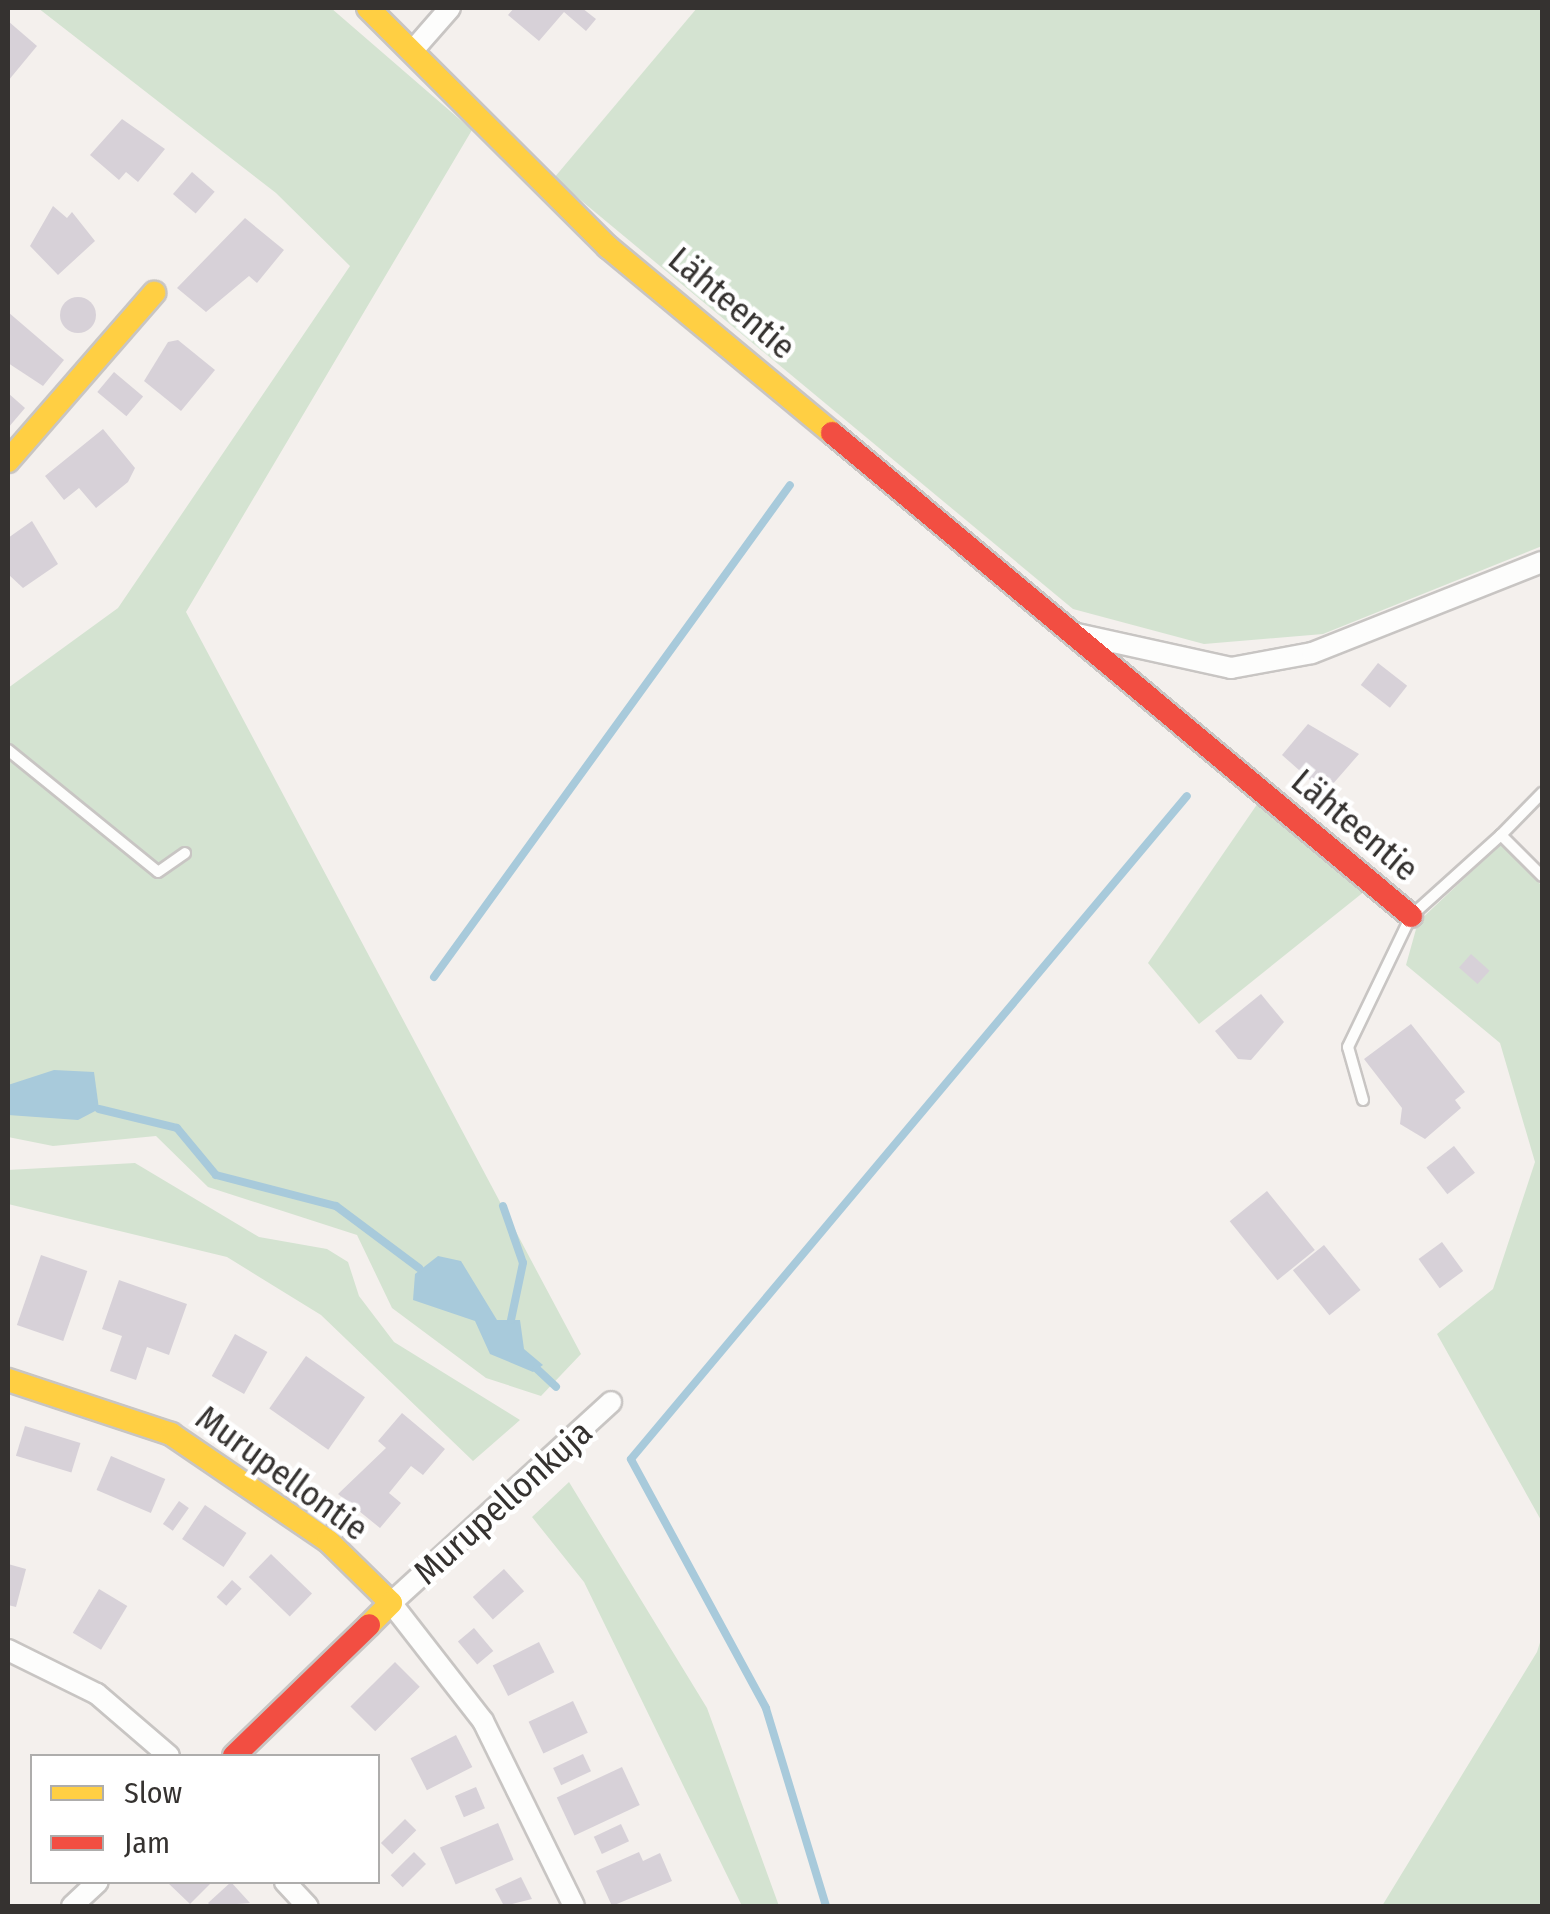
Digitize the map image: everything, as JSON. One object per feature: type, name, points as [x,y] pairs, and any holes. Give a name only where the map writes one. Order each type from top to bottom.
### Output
[{"type":"street","name":"Lähteentie","points":[[368,8],[416,48],[608,247],[1410,916]]},
{"type":"street","points":[[416,48],[450,8]]},
{"type":"street","points":[[8,461],[154,292]]},
{"type":"street","name":"Lähteentie","points":[[1070,632],[1231,668],[1312,653],[1542,562]]},
{"type":"street","name":"Murupellontie","points":[[8,1380],[171,1434],[328,1541],[391,1604]]},
{"type":"street","name":"Murupellonkuja","points":[[574,1906],[483,1721],[391,1604],[611,1402]]},
{"type":"street","points":[[236,1754],[391,1604]]},
{"type":"street","points":[[8,1650],[97,1694],[167,1754]]},
{"type":"street","points":[[72,1906],[96,1884]]},
{"type":"street","points":[[286,1884],[308,1906]]},
{"type":"lane","points":[[8,750],[158,872],[185,853]]},
{"type":"lane","points":[[1364,1100],[1348,1047],[1410,916],[1501,836],[1542,793]]},
{"type":"lane","points":[[1501,836],[1542,876]]},
{"type":"green space","points":[[38,8],[331,8],[472,130],[186,612],[581,1354],[541,1396],[486,1378],[392,1308],[357,1235],[208,1187],[156,1136],[53,1146],[8,1137],[8,688],[118,608],[350,266],[276,193]]},
{"type":"green space","points":[[697,8],[1542,8],[1542,546],[1323,634],[1204,644],[1073,609],[554,178]]},
{"type":"green space","points":[[1258,803],[1365,891],[1199,1024],[1148,963]]},
{"type":"green space","points":[[1502,843],[1542,886],[1542,1522],[1437,1334],[1493,1289],[1535,1162],[1500,1043],[1406,965],[1418,922]]},
{"type":"green space","points":[[135,1163],[259,1237],[327,1249],[348,1262],[359,1296],[394,1342],[520,1420],[473,1461],[321,1315],[227,1257],[8,1204],[8,1170]]},
{"type":"green space","points":[[569,1482],[707,1708],[779,1906],[742,1906],[584,1582],[532,1517]]},
{"type":"green space","points":[[1542,1636],[1542,1906],[1382,1906],[1537,1652]]},
{"type":"water","points":[[54,1070],[94,1072],[99,1109],[78,1120],[8,1115],[8,1085]]},
{"type":"water","points":[[438,1256],[461,1261],[497,1320],[520,1320],[524,1349],[543,1365],[533,1372],[490,1354],[475,1321],[413,1300],[415,1274]]},
{"type":"building","points":[[514,8],[582,8],[596,19],[586,31],[564,12],[539,41],[508,15]]},
{"type":"building","points":[[8,21],[37,46],[8,81]]},
{"type":"building","points":[[122,119],[165,149],[138,182],[126,172],[119,180],[90,155]]},
{"type":"building","points":[[192,172],[215,192],[196,214],[173,194]]},
{"type":"building","points":[[53,206],[67,218],[72,212],[95,241],[58,275],[30,246]]},
{"type":"building","points":[[245,218],[284,250],[257,283],[249,276],[206,312],[177,288]]},
{"type":"building","points":[[78,297],[90,303],[96,315],[90,327],[78,333],[66,327],[60,315],[66,303]]},
{"type":"building","points":[[8,312],[64,360],[43,386],[8,363]]},
{"type":"building","points":[[178,340],[215,370],[181,411],[144,381],[168,342]]},
{"type":"building","points":[[114,372],[143,396],[126,416],[97,392]]},
{"type":"building","points":[[8,393],[25,408],[8,428]]},
{"type":"building","points":[[103,429],[135,468],[128,482],[96,508],[79,488],[64,500],[45,476]]},
{"type":"building","points":[[32,521],[58,564],[23,588],[8,574],[8,538]]},
{"type":"building","points":[[1378,663],[1407,686],[1390,708],[1361,685]]},
{"type":"building","points":[[1308,724],[1359,754],[1325,793],[1282,755]]},
{"type":"building","points":[[1471,954],[1490,971],[1478,984],[1459,967]]},
{"type":"building","points":[[1261,994],[1284,1022],[1251,1060],[1238,1059],[1215,1031]]},
{"type":"building","points":[[1411,1024],[1465,1092],[1455,1100],[1461,1108],[1425,1139],[1400,1124],[1402,1108],[1364,1059]]},
{"type":"building","points":[[1454,1146],[1475,1173],[1447,1194],[1426,1168]]},
{"type":"building","points":[[1267,1191],[1315,1250],[1278,1280],[1230,1221]]},
{"type":"building","points":[[1442,1242],[1463,1271],[1440,1288],[1419,1259]]},
{"type":"building","points":[[1324,1245],[1361,1290],[1329,1315],[1293,1270]]},
{"type":"building","points":[[41,1255],[87,1271],[63,1341],[17,1325]]},
{"type":"building","points":[[119,1280],[187,1304],[169,1355],[147,1347],[136,1380],[110,1371],[122,1336],[102,1329]]},
{"type":"building","points":[[235,1334],[267,1352],[244,1394],[212,1376]]},
{"type":"building","points":[[306,1356],[365,1397],[328,1450],[269,1408]]},
{"type":"building","points":[[402,1413],[445,1449],[423,1475],[411,1466],[389,1493],[401,1503],[380,1528],[338,1494],[386,1448],[378,1441]]},
{"type":"building","points":[[25,1426],[80,1443],[71,1473],[16,1456]]},
{"type":"building","points":[[111,1456],[165,1479],[151,1513],[97,1490]]},
{"type":"building","points":[[179,1501],[189,1508],[173,1531],[163,1524]]},
{"type":"building","points":[[205,1505],[246,1533],[224,1567],[182,1539]]},
{"type":"building","points":[[271,1554],[312,1594],[290,1617],[249,1577]]},
{"type":"building","points":[[8,1564],[26,1569],[16,1607],[8,1605]]},
{"type":"building","points":[[504,1569],[524,1591],[493,1619],[473,1597]]},
{"type":"building","points":[[232,1580],[242,1589],[226,1606],[217,1597]]},
{"type":"building","points":[[99,1589],[127,1606],[101,1650],[73,1633]]},
{"type":"building","points":[[474,1628],[493,1651],[477,1664],[458,1641]]},
{"type":"building","points":[[539,1642],[554,1672],[508,1696],[493,1666]]},
{"type":"building","points":[[395,1662],[420,1687],[375,1731],[350,1707]]},
{"type":"building","points":[[573,1701],[588,1733],[543,1753],[529,1722]]},
{"type":"building","points":[[456,1735],[472,1767],[427,1790],[411,1758]]},
{"type":"building","points":[[583,1754],[591,1771],[561,1785],[553,1768]]},
{"type":"building","points":[[622,1767],[640,1805],[574,1835],[557,1797]]},
{"type":"building","points":[[476,1787],[485,1808],[464,1817],[455,1796]]},
{"type":"building","points":[[405,1819],[416,1830],[392,1854],[381,1843]]},
{"type":"building","points":[[498,1823],[514,1860],[456,1884],[440,1848]]},
{"type":"building","points":[[621,1824],[629,1841],[602,1854],[594,1837]]},
{"type":"building","points":[[414,1852],[426,1864],[403,1887],[391,1875]]},
{"type":"building","points":[[639,1852],[643,1861],[660,1853],[672,1881],[612,1906],[596,1871]]},
{"type":"building","points":[[521,1877],[532,1899],[504,1906],[495,1889]]},
{"type":"building","points":[[169,1884],[210,1884],[190,1904]]},
{"type":"building","points":[[233,1884],[250,1903],[211,1906],[208,1903]]},
{"type":"waterway","points":[[434,977],[790,485]]},
{"type":"waterway","points":[[826,1906],[766,1708],[631,1459],[1187,796]]},
{"type":"waterway","points":[[99,1109],[177,1128],[216,1175],[336,1206],[419,1268]]},
{"type":"waterway","points":[[503,1206],[523,1263],[511,1320]]},
{"type":"waterway","points":[[537,1369],[556,1387]]},
{"type":"traffic: slow","points":[[368,8],[608,247],[832,433]]},
{"type":"traffic: slow","points":[[8,461],[154,293]]},
{"type":"traffic: slow","points":[[8,1380],[171,1434],[328,1541],[391,1603],[369,1625]]},
{"type":"traffic: jam","points":[[832,433],[1411,916]]},
{"type":"traffic: jam","points":[[236,1754],[369,1625]]}]
